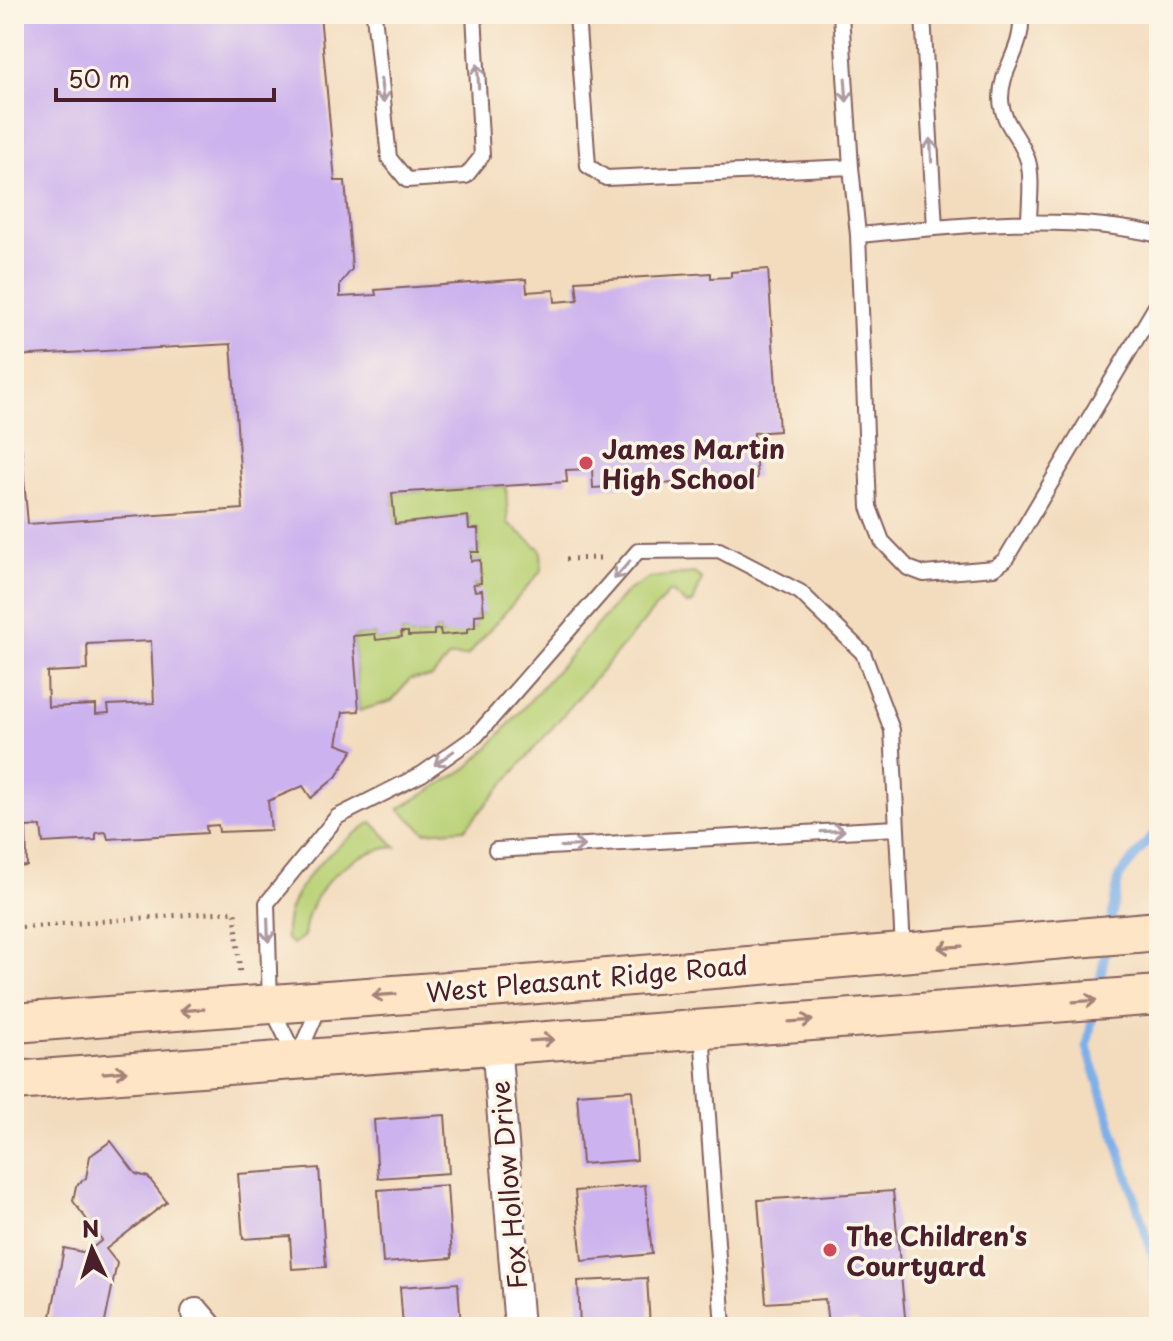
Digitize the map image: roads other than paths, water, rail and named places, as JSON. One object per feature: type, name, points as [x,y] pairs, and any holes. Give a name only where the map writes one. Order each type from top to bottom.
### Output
[{"type":"main road","name":"West Pleasant Ridge Road","points":[[14,1023],[1159,931]]},
{"type":"main road","points":[[702,968],[702,1028]]},
{"type":"main road","points":[[14,1081],[1159,995]]},
{"type":"street","name":"Fox Hollow Drive","points":[[496,1043],[519,1327]]},
{"type":"lane","points":[[374,14],[389,158],[407,180],[466,176],[482,156],[474,14]]},
{"type":"lane","points":[[577,14],[588,166],[606,178],[851,167]]},
{"type":"lane","points":[[841,14],[858,235],[869,507],[882,541],[908,568],[924,574],[994,568],[1005,560],[1159,301]]},
{"type":"lane","points":[[923,14],[935,228]]},
{"type":"lane","points":[[1021,14],[1023,33],[1005,73],[1001,98],[1006,122],[1029,163],[1029,223]]},
{"type":"lane","points":[[858,235],[1029,223],[1117,226],[1159,235]]},
{"type":"lane","points":[[297,1058],[270,1004],[267,903],[337,817],[422,774],[476,736],[638,551],[719,550],[800,592],[863,653],[892,730],[903,950]]},
{"type":"lane","points":[[496,850],[896,828]]},
{"type":"lane","points":[[297,1058],[322,1000]]},
{"type":"lane","points":[[702,1028],[723,1327]]},
{"type":"waterway","points":[[1110,925],[1119,877],[1159,827]]},
{"type":"waterway","points":[[1098,991],[1107,943]]},
{"type":"waterway","points":[[1094,1010],[1087,1047],[1153,1256],[1159,1316]]},
{"type":"place","name":"James Martin High School","points":[[586,463]]},
{"type":"place","name":"The Children's Courtyard","points":[[830,1250]]}]
